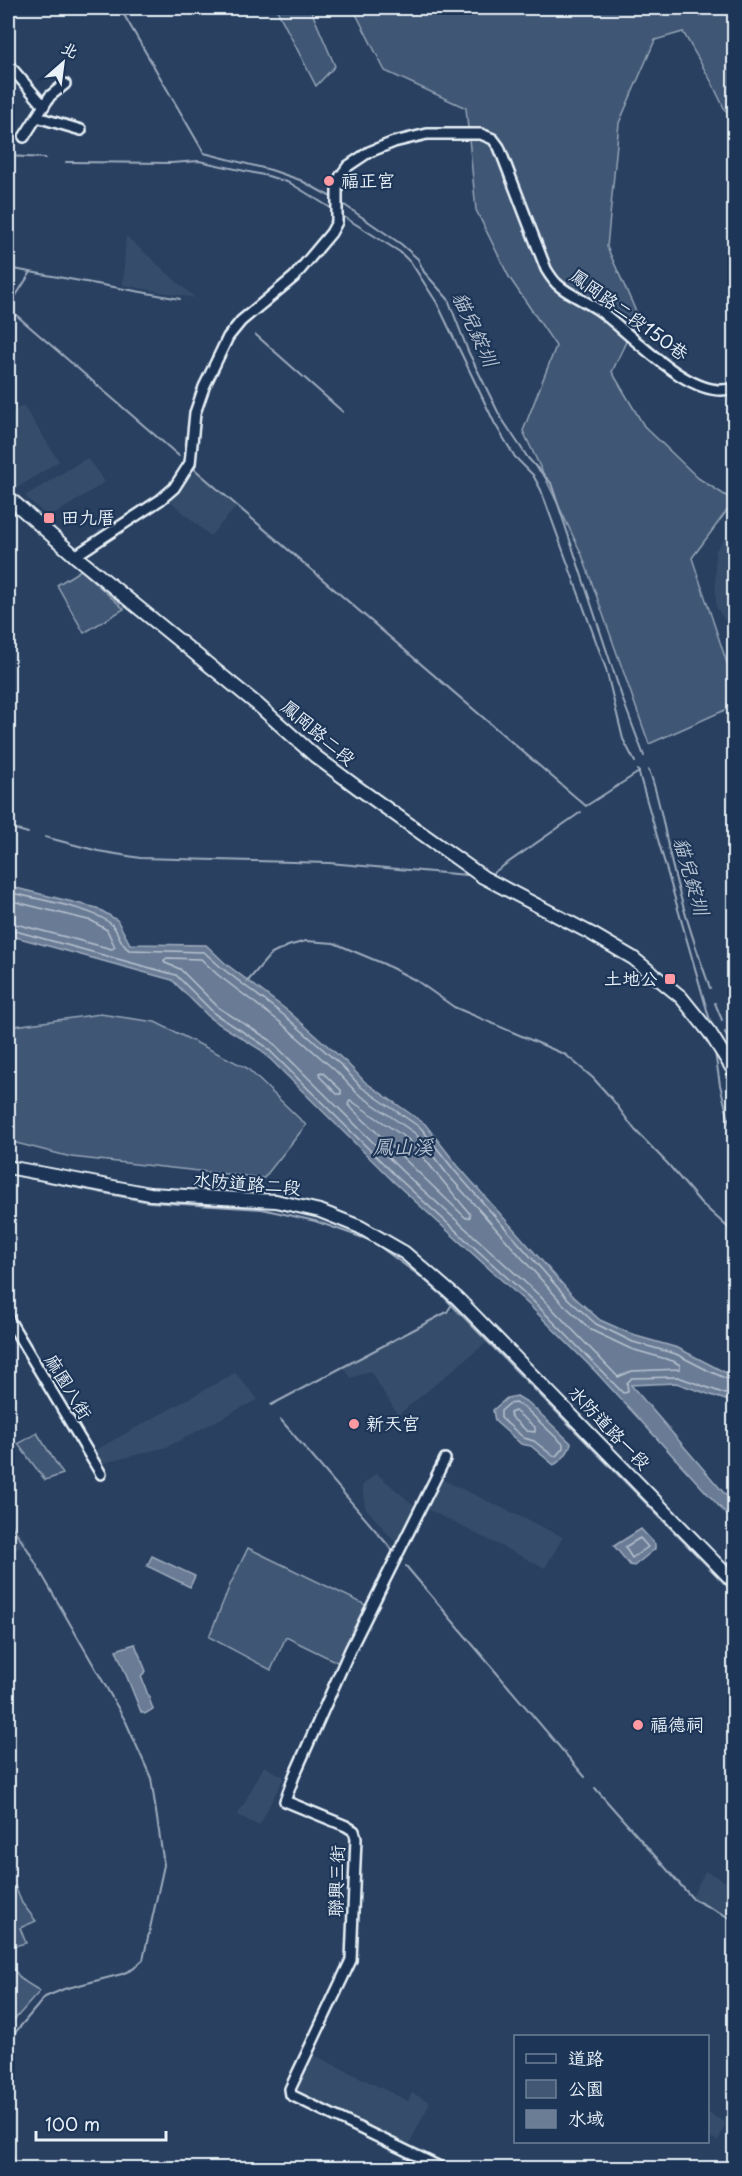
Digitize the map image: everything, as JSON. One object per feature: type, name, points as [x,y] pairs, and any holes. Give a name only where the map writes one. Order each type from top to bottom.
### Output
[{"type":"street","points":[[8,64],[44,106]]},
{"type":"street","points":[[24,137],[50,96],[65,84]]},
{"type":"street","points":[[37,117],[81,130]]},
{"type":"street","name":"鳳岡路二段150巷","points":[[75,556],[160,500],[174,488],[190,463],[195,413],[204,387],[228,337],[241,321],[294,278],[325,240],[337,222],[337,189],[340,177],[348,166],[369,152],[394,142],[427,134],[481,134],[493,139],[500,147],[546,269],[556,284],[601,312],[646,351],[696,385],[723,392],[735,388]]},
{"type":"street","name":"鳳岡路二段","points":[[8,498],[75,556],[258,705],[315,756],[357,788],[483,877],[633,958],[681,997],[710,1033],[735,1071]]},
{"type":"street","name":"水防道路二段","points":[[8,1167],[150,1194],[276,1201],[320,1211],[360,1227],[405,1253],[458,1299]]},
{"type":"street","name":"水防道路一段","points":[[458,1299],[735,1582]]},
{"type":"street","name":"麻園八街","points":[[8,1318],[101,1474]]},
{"type":"street","name":"聯興三街","points":[[442,2169],[291,2094],[290,2089],[351,1960],[356,1838],[354,1831],[346,1826],[285,1801],[350,1650],[445,1458]]},
{"type":"shaded area","points":[[126,236],[195,298],[123,285]]},
{"type":"shaded area","points":[[23,405],[59,461],[14,490],[8,484],[8,416]]},
{"type":"shaded area","points":[[87,458],[105,482],[49,518],[25,496]]},
{"type":"shaded area","points":[[195,471],[238,505],[210,536],[169,500]]},
{"type":"shaded area","points":[[734,527],[734,634],[716,607],[715,551]]},
{"type":"shaded area","points":[[455,1309],[487,1342],[398,1415],[370,1371],[351,1378],[343,1367]]},
{"type":"shaded area","points":[[235,1373],[258,1399],[167,1447],[100,1464],[94,1451]]},
{"type":"shaded area","points":[[376,1473],[415,1506],[395,1542],[365,1507],[362,1486]]},
{"type":"shaded area","points":[[439,1478],[563,1537],[545,1568],[425,1508]]},
{"type":"shaded area","points":[[8,1516],[27,1543],[8,1555]]},
{"type":"shaded area","points":[[264,1766],[284,1777],[259,1826],[238,1815]]},
{"type":"shaded area","points":[[705,1871],[734,1886],[734,1918],[692,1897]]},
{"type":"shaded area","points":[[312,2054],[408,2101],[412,2093],[430,2102],[408,2147],[294,2092]]},
{"type":"shaded area","points":[[709,2114],[726,2123],[718,2141],[709,2136]]},
{"type":"green space","points":[[276,8],[310,8],[335,66],[316,86]]},
{"type":"green space","points":[[353,8],[734,8],[734,112],[726,112],[683,32],[655,40],[619,123],[607,247],[638,316],[612,372],[644,426],[698,478],[734,501],[692,558],[734,684],[734,706],[649,744],[582,555],[523,431],[556,346],[509,277],[476,210],[466,108],[385,71]]},
{"type":"green space","points":[[81,570],[124,609],[84,633],[57,585]]},
{"type":"green space","points":[[100,1014],[155,1022],[247,1068],[306,1125],[264,1178],[71,1157],[8,1141],[8,1027]]},
{"type":"green space","points":[[37,1433],[63,1474],[45,1480],[18,1444]]},
{"type":"green space","points":[[248,1548],[366,1605],[339,1663],[286,1637],[271,1670],[209,1637]]},
{"type":"green space","points":[[15,1886],[22,1903],[36,1921],[20,1928],[26,1943],[10,1947],[8,1944],[8,1891]]},
{"type":"green space","points":[[8,1962],[22,1980],[40,1991],[8,2027]]},
{"type":"water","name":"鳳山溪","points":[[8,886],[97,908],[117,920],[130,944],[206,945],[226,964],[288,1011],[346,1062],[365,1082],[425,1124],[458,1166],[572,1295],[600,1320],[636,1336],[678,1348],[734,1377],[734,1403],[676,1383],[631,1385],[730,1500],[734,1498],[734,1515],[729,1517],[595,1371],[529,1305],[394,1182],[261,1050],[211,1019],[172,980],[8,935]]},
{"type":"water","points":[[517,1396],[529,1403],[571,1443],[565,1456],[554,1465],[531,1446],[521,1444],[495,1421],[493,1410],[507,1398]]},
{"type":"water","points":[[641,1529],[655,1544],[655,1549],[634,1566],[630,1565],[614,1546]]},
{"type":"water","points":[[152,1556],[195,1576],[190,1587],[147,1566]]},
{"type":"water","points":[[135,1644],[146,1671],[141,1676],[153,1709],[145,1714],[141,1712],[116,1650]]},
{"type":"waterway","name":"貓兒錠圳","points":[[120,8],[204,153],[300,180],[333,198]]},
{"type":"waterway","points":[[8,156],[45,158]]},
{"type":"waterway","points":[[66,162],[199,161],[290,183],[334,210]]},
{"type":"waterway","name":"貓兒錠圳","points":[[340,202],[401,244],[418,259],[424,272],[448,299],[468,351],[500,416],[528,458],[551,483],[623,700],[644,756]]},
{"type":"waterway","points":[[341,215],[400,252],[412,264],[437,303],[495,424],[515,457],[533,475],[541,490],[606,669],[623,739],[635,762]]},
{"type":"waterway","points":[[8,268],[180,299]]},
{"type":"waterway","points":[[31,272],[8,308],[179,456]]},
{"type":"waterway","points":[[256,335],[343,412]]},
{"type":"waterway","points":[[192,467],[586,806],[639,772]]},
{"type":"waterway","points":[[638,770],[711,1024]]},
{"type":"waterway","name":"貓兒錠圳","points":[[649,770],[659,803],[679,892],[710,988]]},
{"type":"waterway","points":[[493,873],[581,812]]},
{"type":"waterway","points":[[8,827],[28,833]]},
{"type":"waterway","points":[[45,837],[98,851],[140,858],[329,863],[467,875]]},
{"type":"waterway","points":[[247,982],[270,955],[288,946],[306,941],[334,943],[417,981],[454,1007],[566,1055],[593,1078],[635,1130],[701,1203],[734,1233]]},
{"type":"waterway","name":"貓兒錠圳","points":[[715,1003],[722,1020]]},
{"type":"waterway","name":"貓兒錠圳","points":[[725,1032],[734,1053]]},
{"type":"waterway","points":[[715,1052],[720,1085],[734,1140]]},
{"type":"waterway","points":[[8,1174],[149,1202],[262,1209],[315,1221],[372,1241],[443,1296],[730,1589]]},
{"type":"waterway","points":[[271,1405],[447,1312],[451,1306]]},
{"type":"waterway","points":[[281,1420],[393,1551]]},
{"type":"waterway","points":[[8,1521],[28,1550],[126,1722],[151,1778],[164,1865],[143,1960],[133,1969],[122,1974],[64,1989],[45,1997],[14,2034],[8,2047]]},
{"type":"waterway","points":[[406,1566],[585,1777]]},
{"type":"waterway","points":[[595,1788],[693,1899],[734,1920]]},
{"type":"waterway","points":[[8,2124],[15,2168]]},
{"type":"place","name":"福正宫","points":[[329,181]]},
{"type":"place","name":"田九厝","points":[[49,518]]},
{"type":"place","name":"土地公","points":[[670,979]]},
{"type":"place","name":"新天宫","points":[[354,1424]]},
{"type":"place","name":"福德祠","points":[[638,1725]]}]
